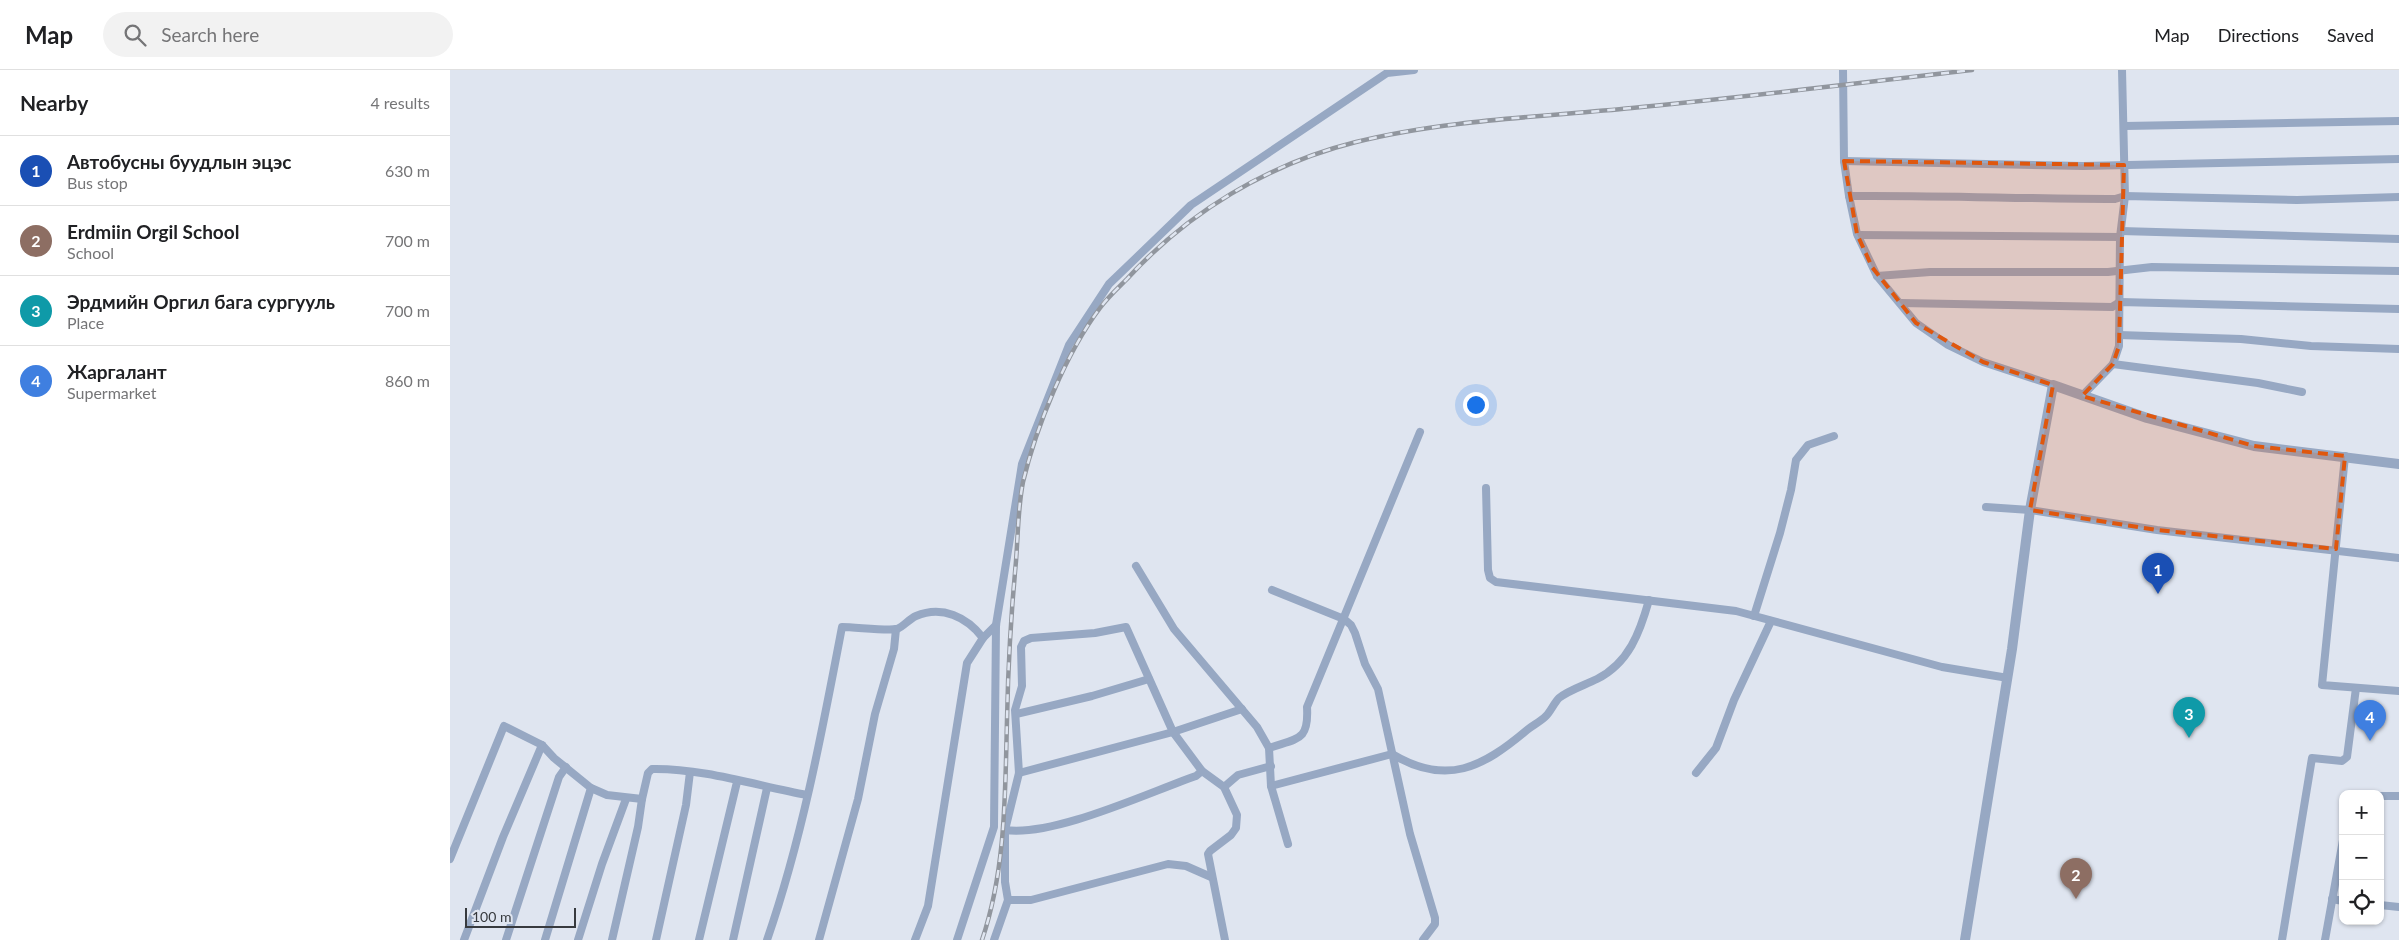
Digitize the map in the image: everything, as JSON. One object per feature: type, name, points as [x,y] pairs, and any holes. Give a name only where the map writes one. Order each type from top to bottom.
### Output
[{"type":"street","points":[[957,940],[994,827],[996,625],[1022,464],[1069,346],[1109,284],[1191,205],[1387,74],[1414,70]]},
{"type":"street","points":[[1844,70],[1844,161],[1849,196],[1858,235],[1877,276],[1916,323],[1948,345],[1982,362],[2147,418],[2254,446],[2399,464]]},
{"type":"street","points":[[2082,396],[2113,364],[2119,346],[2121,234],[2125,196],[2125,126],[2122,70]]},
{"type":"street","points":[[2125,126],[2399,121]]},
{"type":"street","points":[[1844,161],[2071,166],[2399,159]]},
{"type":"street","points":[[1849,196],[1913,195],[2052,199],[2115,199],[2125,196],[2297,200],[2399,197]]},
{"type":"street","points":[[1858,235],[2121,234],[2399,239]]},
{"type":"street","points":[[1877,276],[1930,272],[2108,272],[2121,269],[2152,267],[2399,271]]},
{"type":"street","points":[[1901,303],[2112,306],[2120,302],[2399,309]]},
{"type":"street","points":[[2119,335],[2240,339],[2312,346],[2399,350]]},
{"type":"street","points":[[2113,364],[2258,383],[2302,392]]},
{"type":"street","points":[[1965,940],[2008,678],[2030,510],[2053,385]]},
{"type":"street","points":[[1269,748],[1303,735],[1307,730],[1307,707],[1420,432]]},
{"type":"street","points":[[1754,616],[1784,516],[1796,460],[1808,445],[1834,436]]},
{"type":"street","points":[[2345,456],[2322,685],[2399,691]]},
{"type":"street","points":[[1486,488],[1488,570],[1490,578],[1496,582],[1736,611],[1942,667],[2008,678]]},
{"type":"street","points":[[1986,506],[2030,510],[2157,530],[2336,549],[2399,558]]},
{"type":"street","points":[[1136,566],[1174,629],[1257,727],[1269,748],[1272,766],[1271,786],[1288,844]]},
{"type":"street","points":[[1272,590],[1344,619],[1355,632],[1365,664],[1378,689],[1410,834],[1435,918],[1435,924],[1423,940]]},
{"type":"street","points":[[1271,786],[1392,754],[1409,764],[1424,769],[1451,772],[1479,765],[1506,748],[1546,716],[1559,698],[1600,678],[1624,658],[1639,635],[1649,600]]},
{"type":"street","points":[[767,940],[784,892],[807,795],[842,627],[896,629],[915,616],[930,612],[955,614],[973,624],[984,638]]},
{"type":"street","points":[[1696,774],[1716,748],[1734,700],[1771,621]]},
{"type":"street","points":[[916,940],[928,906],[967,663],[984,638],[996,625]]},
{"type":"street","points":[[994,940],[1008,900],[1005,882],[1005,830],[1019,773],[1016,714],[1022,686],[1022,647],[1024,641],[1031,638],[1095,633],[1126,627],[1173,732],[1202,771],[1224,787],[1237,815],[1236,828],[1231,835],[1210,851],[1212,877],[1225,940]]},
{"type":"street","points":[[819,940],[856,808],[896,629]]},
{"type":"street","points":[[1016,714],[1149,679]]},
{"type":"street","points":[[2282,940],[2312,758],[2342,761],[2347,758],[2356,688]]},
{"type":"street","points":[[1019,773],[1173,732],[1242,709]]},
{"type":"street","points":[[450,859],[504,726],[542,744],[591,788],[606,795],[626,799],[642,799]]},
{"type":"street","points":[[464,940],[503,837],[542,744]]},
{"type":"street","points":[[1224,787],[1238,775],[1272,766]]},
{"type":"street","points":[[506,940],[559,777],[566,767]]},
{"type":"street","points":[[612,940],[648,773],[652,769],[690,772],[807,795]]},
{"type":"street","points":[[1005,830],[1044,828],[1082,817],[1196,776],[1202,771]]},
{"type":"street","points":[[656,940],[686,805],[690,772]]},
{"type":"street","points":[[699,940],[737,782]]},
{"type":"street","points":[[545,940],[591,788]]},
{"type":"street","points":[[733,940],[767,788]]},
{"type":"street","points":[[2384,796],[2399,796]]},
{"type":"street","points":[[578,940],[602,864],[626,799]]},
{"type":"street","points":[[2325,940],[2339,861]]},
{"type":"street","points":[[1008,900],[1031,900],[1168,864],[1186,866],[1212,877]]},
{"type":"street","points":[[2332,899],[2339,900]]},
{"type":"street","points":[[2384,905],[2399,907]]},
{"type":"highlighted area","points":[[1844,161],[2124,165],[2119,346],[2113,364],[2082,396],[2254,446],[2345,456],[2336,549],[2157,530],[2030,510],[2053,385],[1983,362],[1916,323],[1872,267],[1857,234]]},
{"type":"railway","points":[[982,940],[996,886],[1003,831],[1011,621],[1023,482],[1044,415],[1064,368],[1087,326],[1110,296],[1176,232],[1203,212],[1261,177],[1323,151],[1389,135],[1493,120],[1675,104],[1972,70]]},
{"type":"place","name":"Автобусны буудлын эцэс","points":[[2158,594]]},
{"type":"place","name":"Эрдмийн Оргил бага сургууль","points":[[2189,738]]},
{"type":"place","name":"Жаргалант","points":[[2370,741]]},
{"type":"place","name":"Erdmiin Orgil School","points":[[2076,899]]}]
